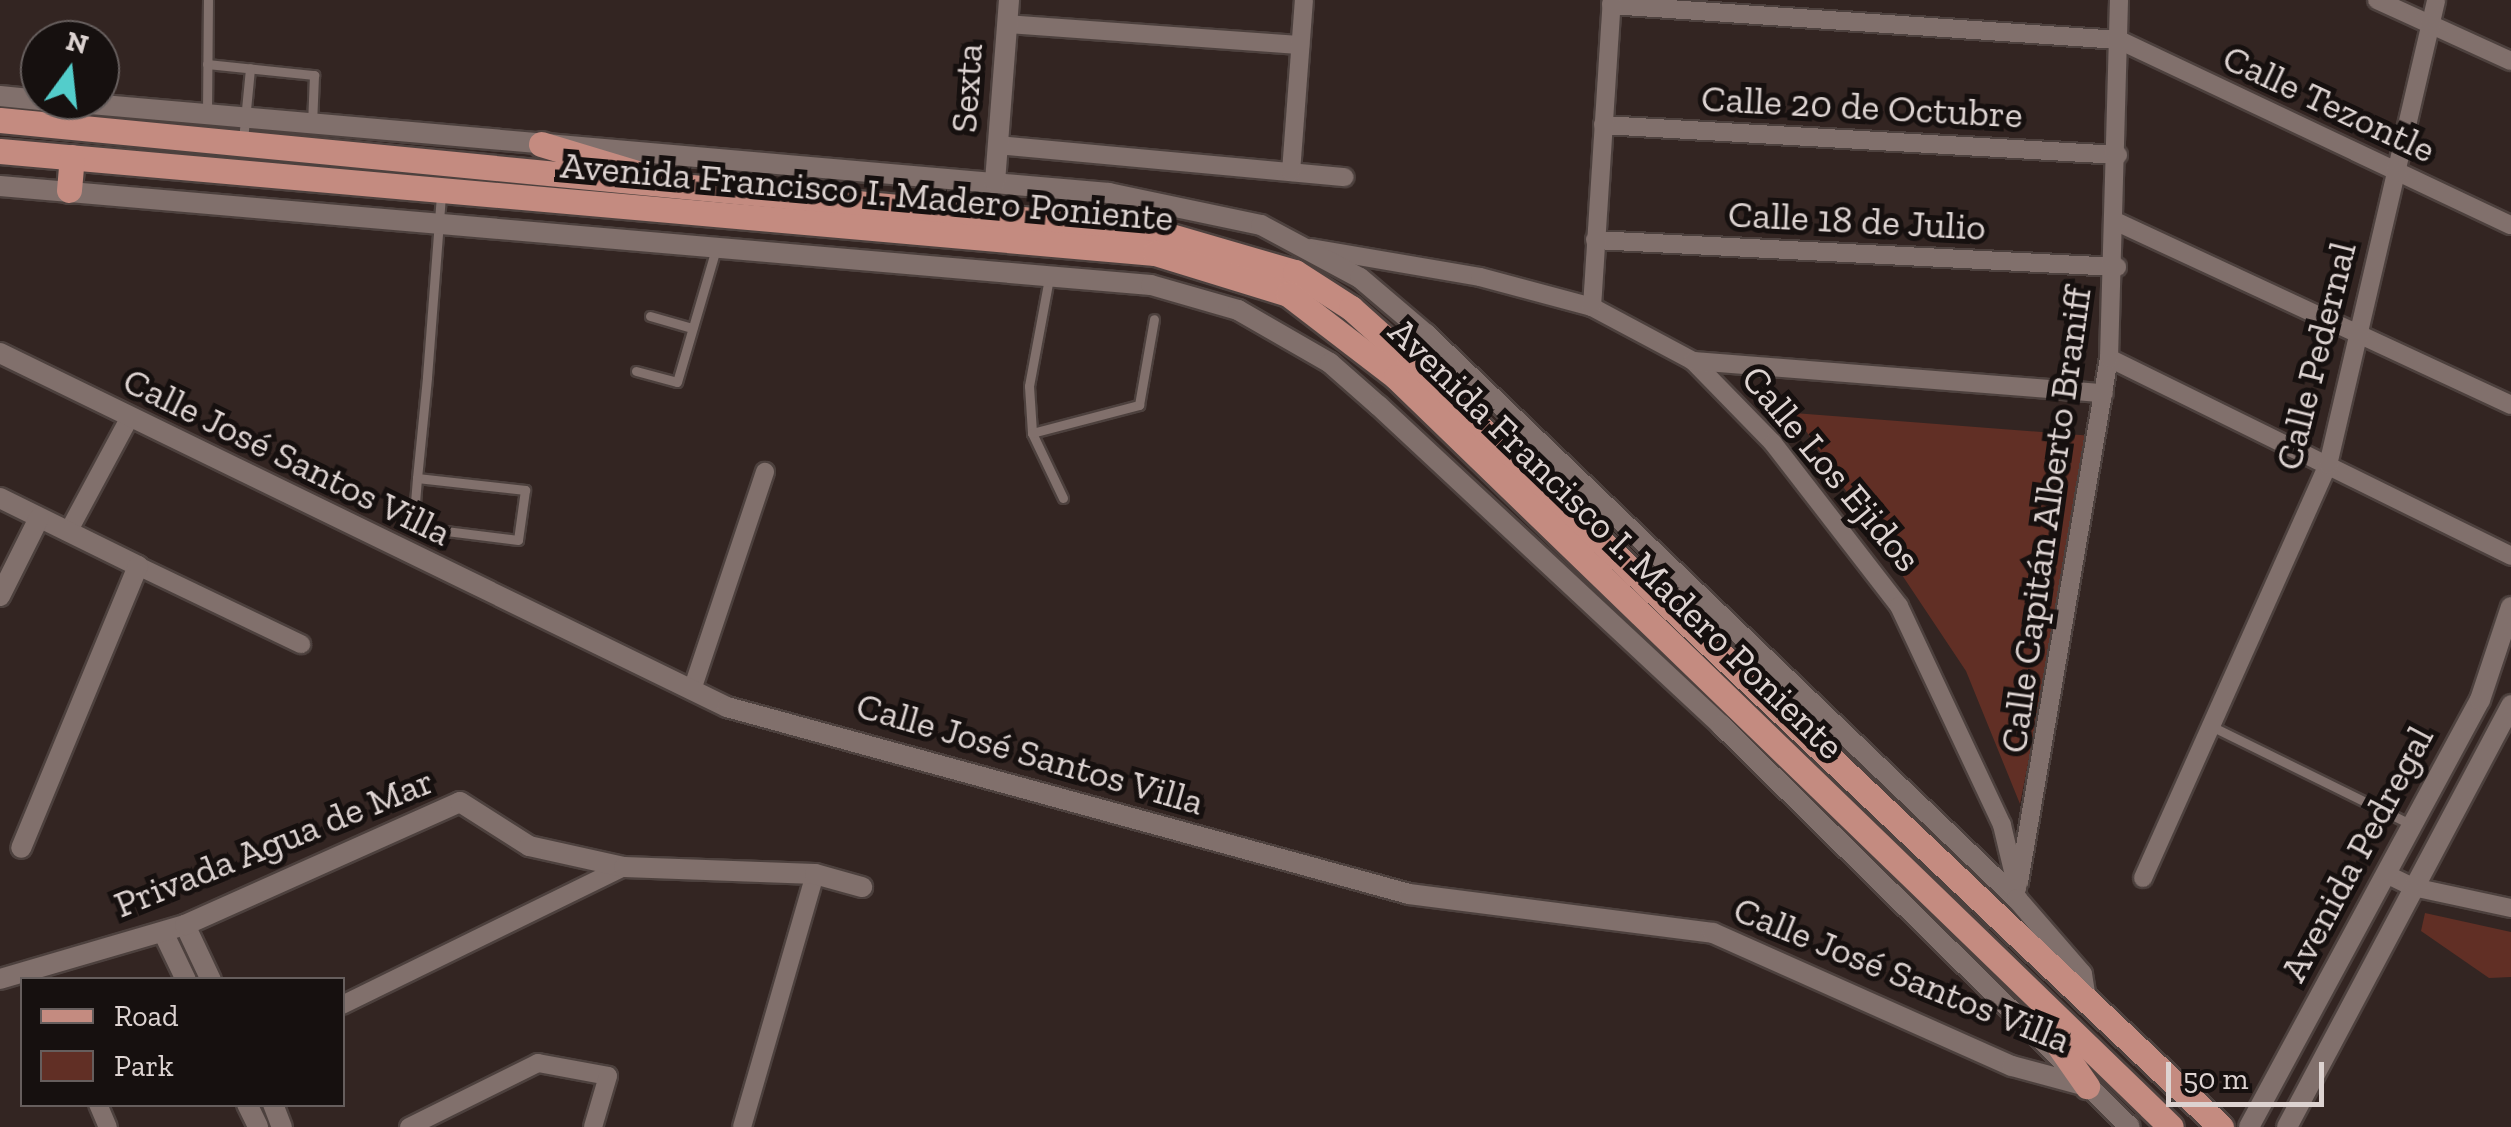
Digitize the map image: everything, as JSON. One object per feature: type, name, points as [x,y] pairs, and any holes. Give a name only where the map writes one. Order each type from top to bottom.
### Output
[{"type":"main road","name":"Avenida Francisco I. Madero Poniente","points":[[0,120],[152,123],[429,151],[660,186],[1157,232],[1295,272],[1351,308],[1409,360],[2087,1004],[2222,1127]]},
{"type":"main road","points":[[541,144],[626,168],[660,186]]},
{"type":"main road","name":"Avenida Francisco I. Madero Poniente","points":[[0,151],[1155,253],[1288,294],[1396,376],[2171,1127]]},
{"type":"main road","points":[[69,190],[72,157]]},
{"type":"main road","points":[[2027,990],[2030,1009],[2086,1086]]},
{"type":"street","name":"Sexta","points":[[996,182],[1009,0]]},
{"type":"street","points":[[1291,172],[1304,0]]},
{"type":"street","name":"Calle Capitán Alberto Braniff","points":[[2017,894],[2109,358],[2116,267],[2119,0]]},
{"type":"street","points":[[2377,0],[2511,62]]},
{"type":"street","name":"Calle Pedernal","points":[[2143,878],[2328,465],[2436,0]]},
{"type":"street","points":[[1592,307],[1612,3],[2120,40]]},
{"type":"street","points":[[1007,24],[1300,45]]},
{"type":"street","name":"Calle Tezontle","points":[[2120,40],[2511,226]]},
{"type":"street","name":"Avenida Francisco I. Madero Poniente","points":[[120,116],[152,123],[207,116],[244,132],[312,124],[429,151],[541,144],[996,182],[1211,210],[1262,225],[1360,278],[1426,334],[2017,894],[2082,974],[2087,1004]]},
{"type":"street","name":"Calle 20 de Octubre","points":[[1603,124],[2118,155]]},
{"type":"street","points":[[998,145],[1344,177]]},
{"type":"street","points":[[0,186],[1050,275],[1200,296],[1279,330],[1330,363],[1721,725],[2130,1127]]},
{"type":"street","points":[[2117,222],[2511,405]]},
{"type":"street","name":"Calle 18 de Julio","points":[[1594,240],[2116,267]]},
{"type":"street","name":"Calle Los Ejidos","points":[[1296,245],[1480,277],[1592,307],[1692,361],[1773,443],[1899,606],[1987,788],[2017,894]]},
{"type":"street","name":"Calle José Santos Villa","points":[[0,353],[727,707],[1409,894],[1713,933],[2012,1066],[2086,1086]]},
{"type":"street","points":[[2109,358],[2511,556]]},
{"type":"street","points":[[1692,361],[2104,394]]},
{"type":"street","points":[[68,532],[130,417]]},
{"type":"street","points":[[692,690],[765,472]]},
{"type":"street","points":[[0,498],[301,644]]},
{"type":"street","points":[[0,596],[39,518]]},
{"type":"street","points":[[21,848],[138,566]]},
{"type":"street","name":"Avenida Pedregal","points":[[2249,1127],[2480,700],[2511,607]]},
{"type":"street","name":"Avenida Pedregal","points":[[2286,1127],[2511,705]]},
{"type":"street","name":"Privada Agua de Mar","points":[[0,978],[40,973],[185,925],[460,802],[529,846],[624,867],[815,874],[862,887]]},
{"type":"street","points":[[345,1004],[624,867]]},
{"type":"street","points":[[742,1127],[815,874]]},
{"type":"street","points":[[2386,874],[2412,887],[2511,908]]},
{"type":"street","points":[[185,925],[211,977]]},
{"type":"street","points":[[164,932],[185,977]]},
{"type":"street","points":[[409,1127],[538,1063],[608,1076],[593,1127]]},
{"type":"lane","points":[[207,116],[208,0]]},
{"type":"lane","points":[[207,64],[314,75],[312,124]]},
{"type":"lane","points":[[244,132],[250,68]]},
{"type":"lane","points":[[417,478],[525,490],[518,540],[413,527],[417,478],[439,222],[441,190],[429,151]]},
{"type":"lane","points":[[636,371],[677,382],[716,247]]},
{"type":"lane","points":[[1050,275],[1029,386],[1032,432],[1063,498]]},
{"type":"lane","points":[[650,316],[692,328]]},
{"type":"lane","points":[[1032,432],[1140,405],[1154,319]]},
{"type":"lane","points":[[2211,726],[2412,826]]},
{"type":"green space","points":[[1794,413],[2093,436],[2020,804],[1966,671]]},
{"type":"green space","points":[[2425,913],[2511,932],[2511,977],[2489,978],[2421,931]]}]
